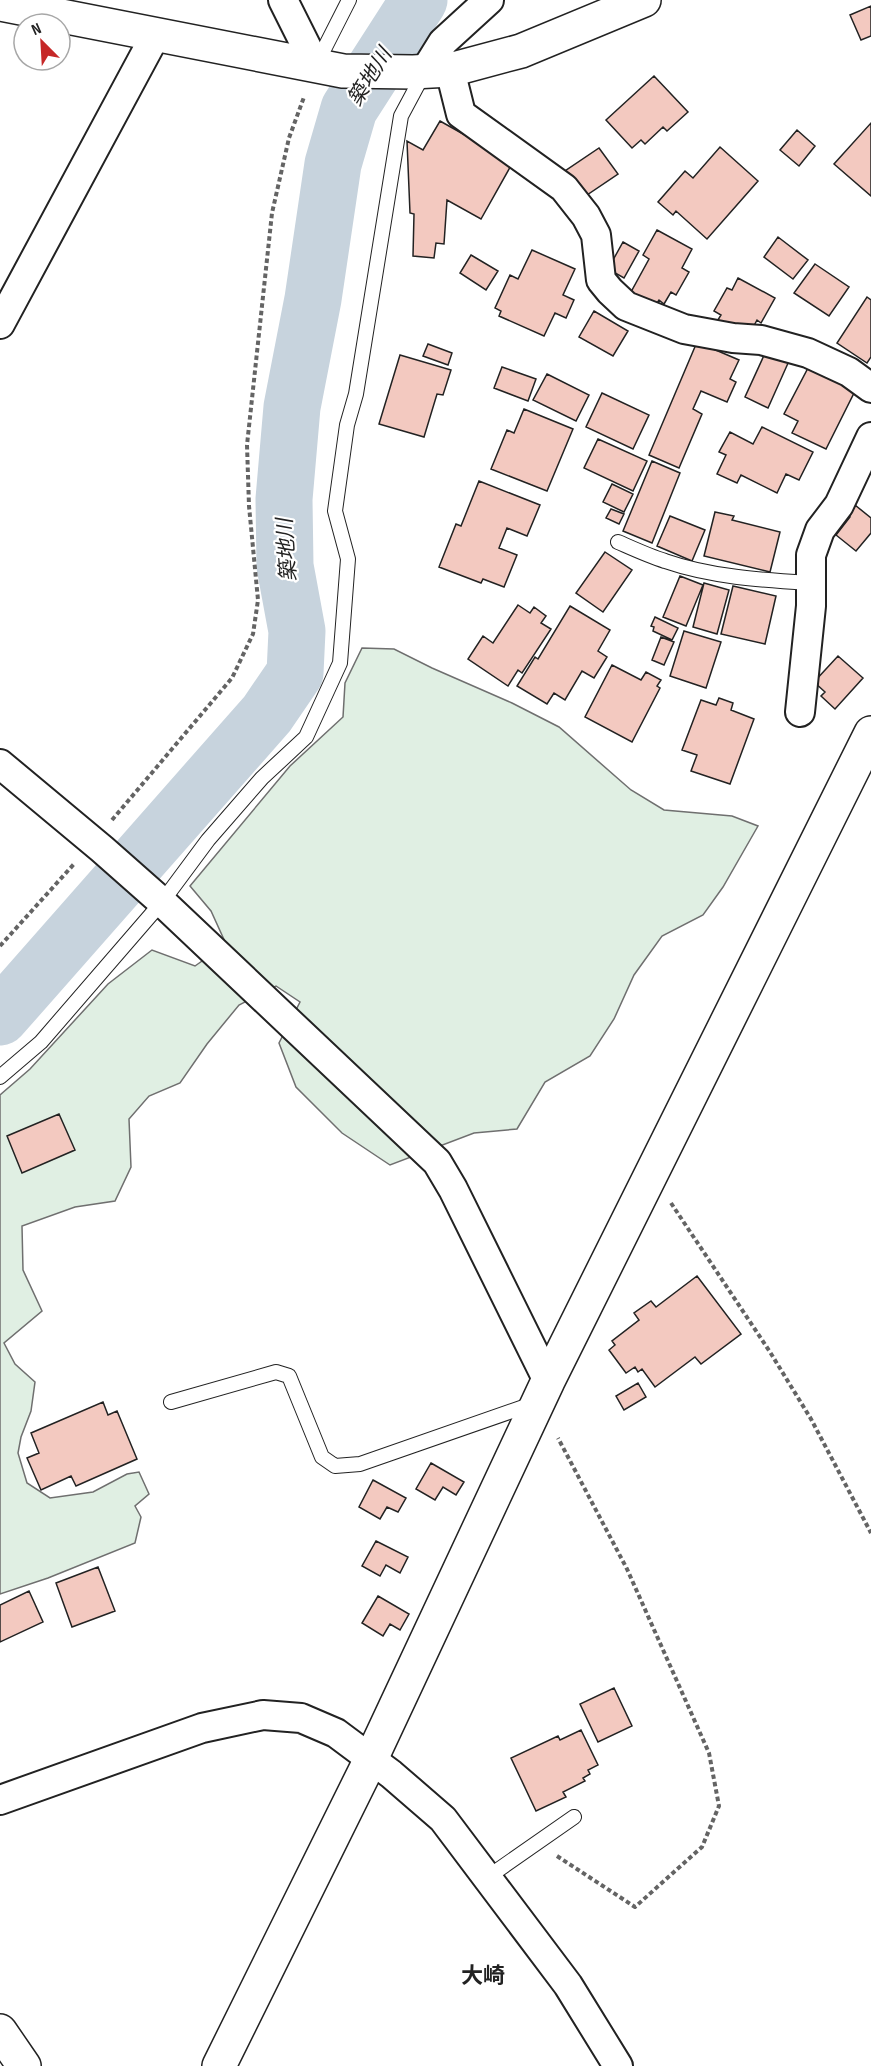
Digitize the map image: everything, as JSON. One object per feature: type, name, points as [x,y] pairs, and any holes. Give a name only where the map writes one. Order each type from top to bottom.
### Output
[{"type":"street","points":[[283,0],[316,66]]},
{"type":"street","points":[[430,71],[443,42],[489,0]]},
{"type":"street","points":[[0,4],[343,71],[430,71],[521,51],[644,0]]},
{"type":"street","points":[[0,324],[155,36]]},
{"type":"street","points":[[430,71],[461,114],[564,188],[586,216],[596,235],[601,280],[609,291],[626,306],[684,329],[733,338],[761,340],[808,353],[849,372],[871,388]]},
{"type":"street","points":[[800,712],[810,618],[811,555],[820,530],[838,505],[871,436]]},
{"type":"street","points":[[219,2066],[371,1759],[543,1392],[871,733]]},
{"type":"street","points":[[0,764],[160,900],[437,1162],[453,1189],[543,1392]]},
{"type":"street","points":[[0,1800],[202,1728],[263,1715],[301,1718],[336,1733],[443,1819],[568,1985],[618,2066]]},
{"type":"street","points":[[0,2031],[24,2066]]},
{"type":"lane","points":[[316,66],[349,0]]},
{"type":"lane","points":[[0,1077],[40,1042],[262,778],[306,737],[340,663],[348,559],[335,512],[347,425],[356,394],[401,116],[430,71]]},
{"type":"lane","points":[[618,542],[667,562],[747,579],[810,583]]},
{"type":"lane","points":[[171,1402],[276,1372],[289,1376],[322,1457],[335,1466],[360,1464],[543,1392]]},
{"type":"lane","points":[[488,1877],[574,1816]]},
{"type":"path","points":[[0,946],[98,845],[232,678],[253,634],[258,600],[249,506],[247,445],[272,213],[289,138],[316,66]]},
{"type":"path","points":[[643,1191],[670,1200],[811,1419],[871,1533]]},
{"type":"path","points":[[536,1843],[635,1907],[702,1847],[719,1806],[709,1753],[627,1569],[543,1392]]},
{"type":"green space","points":[[362,648],[394,649],[559,727],[631,790],[664,810],[732,816],[758,826],[723,887],[703,915],[662,936],[634,975],[614,1019],[590,1056],[545,1082],[517,1129],[474,1133],[390,1165],[342,1133],[296,1087],[279,1043],[300,1002],[276,986],[239,1005],[207,1044],[180,1083],[149,1096],[129,1119],[131,1167],[115,1201],[75,1207],[22,1226],[23,1270],[42,1311],[4,1343],[15,1364],[35,1382],[31,1411],[21,1437],[18,1453],[27,1483],[50,1498],[93,1492],[127,1474],[139,1472],[149,1494],[135,1506],[141,1517],[135,1543],[48,1578],[0,1594],[0,1095],[30,1069],[108,984],[152,950],[195,966],[226,944],[211,911],[190,886],[290,766],[343,717],[345,683]]},
{"type":"building","points":[[871,6],[871,36],[861,40],[850,15]]},
{"type":"building","points":[[654,76],[688,112],[667,131],[663,127],[645,144],[641,140],[632,148],[606,120]]},
{"type":"building","points":[[440,121],[513,162],[481,219],[447,200],[444,244],[436,243],[434,258],[413,256],[414,214],[410,213],[407,141],[423,150]]},
{"type":"building","points":[[871,123],[871,196],[834,164]]},
{"type":"building","points":[[797,130],[815,146],[799,166],[780,150]]},
{"type":"building","points":[[720,147],[758,181],[707,239],[676,211],[673,215],[658,202],[685,171],[693,178]]},
{"type":"building","points":[[599,148],[618,174],[581,199],[562,173]]},
{"type":"building","points":[[657,230],[692,249],[682,268],[689,272],[676,295],[671,292],[664,304],[659,300],[655,306],[631,292],[649,259],[643,255]]},
{"type":"building","points":[[778,237],[808,260],[793,279],[764,257]]},
{"type":"building","points":[[623,242],[639,251],[624,278],[608,269]]},
{"type":"building","points":[[532,250],[575,269],[563,295],[574,300],[566,318],[555,313],[544,336],[499,316],[501,311],[495,308],[510,275],[518,279]]},
{"type":"building","points":[[471,255],[498,271],[486,290],[460,273]]},
{"type":"building","points":[[815,264],[849,287],[829,316],[794,293]]},
{"type":"building","points":[[738,278],[775,298],[761,323],[757,320],[750,333],[716,323],[721,315],[714,311],[727,288],[732,290]]},
{"type":"building","points":[[867,297],[871,300],[871,357],[867,363],[837,343]]},
{"type":"building","points":[[594,311],[628,331],[613,356],[579,337]]},
{"type":"building","points":[[697,342],[739,360],[730,379],[736,382],[727,402],[701,391],[693,409],[702,414],[679,468],[649,455]]},
{"type":"building","points":[[428,344],[452,353],[448,365],[423,356]]},
{"type":"building","points":[[766,351],[789,361],[768,408],[745,397]]},
{"type":"building","points":[[400,355],[451,370],[443,395],[437,394],[424,437],[379,424]]},
{"type":"building","points":[[502,367],[536,379],[528,401],[494,388]]},
{"type":"building","points":[[808,368],[855,391],[826,449],[792,433],[798,421],[784,414]]},
{"type":"building","points":[[547,374],[589,395],[576,421],[533,400]]},
{"type":"building","points":[[602,393],[649,415],[633,449],[586,427]]},
{"type":"building","points":[[524,409],[573,429],[547,491],[491,469],[507,430],[514,433]]},
{"type":"building","points":[[762,427],[813,452],[799,480],[786,474],[777,493],[741,475],[737,483],[717,474],[726,455],[719,452],[730,432],[753,444]]},
{"type":"building","points":[[598,439],[647,461],[633,491],[584,468]]},
{"type":"building","points":[[652,461],[680,473],[652,543],[623,531]]},
{"type":"building","points":[[479,481],[540,505],[527,536],[507,528],[499,548],[517,555],[504,587],[483,579],[481,583],[439,567],[456,524],[461,526]]},
{"type":"building","points":[[612,484],[633,494],[624,512],[603,502]]},
{"type":"building","points":[[855,505],[871,518],[871,533],[856,551],[836,535],[850,517],[847,515]]},
{"type":"building","points":[[611,509],[624,514],[619,524],[606,518]]},
{"type":"building","points":[[715,512],[734,516],[732,520],[780,532],[770,572],[704,556]]},
{"type":"building","points":[[670,516],[705,530],[692,561],[657,546]]},
{"type":"building","points":[[605,552],[632,570],[603,612],[576,593]]},
{"type":"building","points":[[680,576],[703,585],[686,626],[663,617]]},
{"type":"building","points":[[704,583],[729,590],[717,634],[693,627]]},
{"type":"building","points":[[733,586],[776,596],[765,644],[721,634]]},
{"type":"building","points":[[518,605],[530,613],[534,607],[546,616],[541,623],[551,629],[522,673],[518,670],[508,686],[468,659],[483,636],[493,643]]},
{"type":"building","points":[[570,606],[610,630],[598,651],[607,657],[594,678],[582,671],[565,700],[554,693],[547,704],[517,686],[535,657],[538,659]]},
{"type":"building","points":[[655,617],[678,628],[672,640],[653,631],[654,627],[651,626]]},
{"type":"building","points":[[684,631],[721,642],[706,688],[670,676]]},
{"type":"building","points":[[661,637],[674,642],[664,665],[652,660]]},
{"type":"building","points":[[838,656],[863,678],[835,709],[821,696],[825,692],[814,682]]},
{"type":"building","points":[[612,665],[641,680],[646,672],[661,680],[657,686],[660,688],[632,742],[585,717]]},
{"type":"building","points":[[719,698],[733,703],[731,710],[754,719],[730,784],[691,771],[697,755],[682,750],[701,700],[716,705]]},
{"type":"building","points":[[59,1114],[75,1150],[22,1173],[7,1136]]},
{"type":"building","points":[[697,1276],[741,1334],[701,1364],[695,1357],[655,1387],[642,1369],[638,1372],[635,1367],[626,1373],[609,1350],[615,1345],[612,1341],[639,1320],[634,1313],[651,1301],[656,1307]]},
{"type":"building","points":[[638,1383],[646,1397],[624,1410],[616,1396]]},
{"type":"building","points":[[103,1402],[108,1415],[117,1411],[137,1459],[76,1486],[71,1476],[41,1490],[27,1458],[39,1453],[31,1433]]},
{"type":"building","points":[[431,1463],[464,1482],[456,1495],[443,1487],[435,1500],[416,1489]]},
{"type":"building","points":[[373,1480],[406,1498],[398,1512],[387,1507],[380,1519],[359,1507]]},
{"type":"building","points":[[376,1541],[408,1557],[400,1573],[386,1565],[380,1576],[362,1566]]},
{"type":"building","points":[[98,1567],[115,1611],[72,1627],[56,1583]]},
{"type":"building","points":[[29,1591],[43,1622],[0,1642],[0,1605]]},
{"type":"building","points":[[378,1596],[409,1614],[400,1630],[390,1624],[383,1636],[362,1623]]},
{"type":"building","points":[[614,1688],[632,1726],[598,1742],[580,1704]]},
{"type":"building","points":[[581,1730],[598,1765],[588,1770],[590,1774],[583,1778],[585,1781],[563,1792],[566,1797],[536,1811],[511,1758],[558,1736],[560,1740]]},
{"type":"waterway","name":"築地川","points":[[0,1017],[267,714],[295,673],[297,631],[285,566],[284,499],[292,407],[313,299],[333,164],[349,109],[419,0]]},
{"type":"district","name":"大崎","points":[[483,1976]]}]
